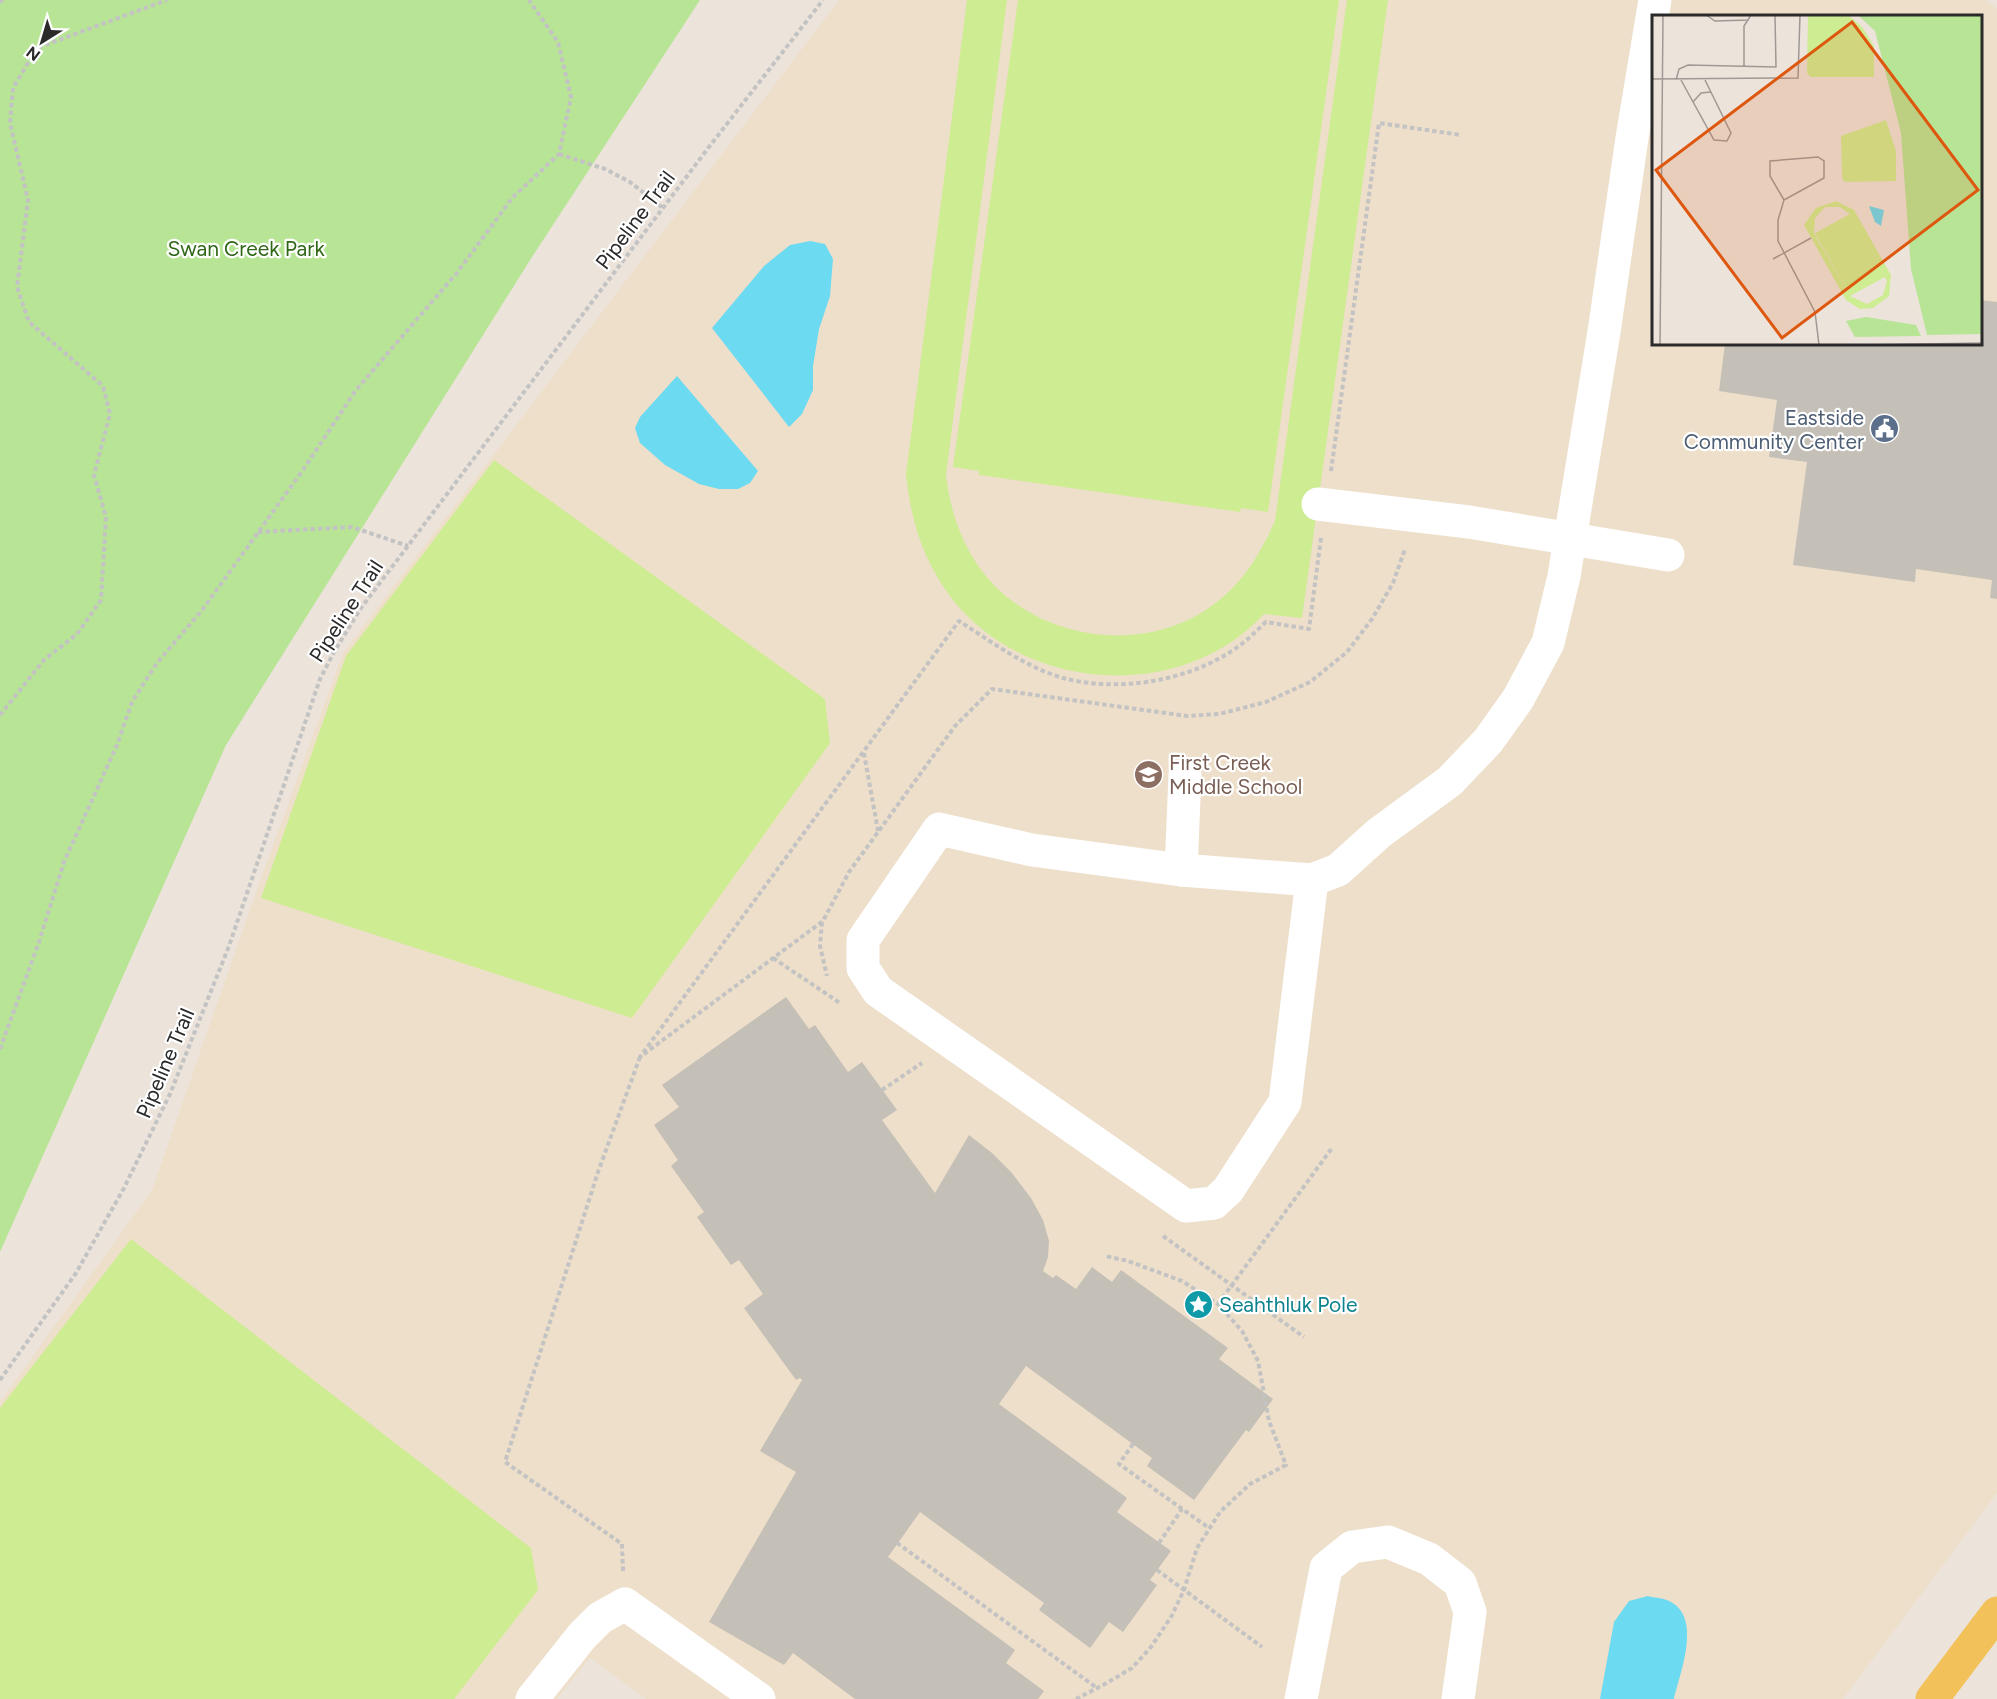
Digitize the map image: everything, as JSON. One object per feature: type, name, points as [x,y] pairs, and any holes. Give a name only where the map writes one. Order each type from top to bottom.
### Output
[{"type":"main road","points":[[1932,1699],[1997,1613]]},
{"type":"lane","points":[[1312,880],[1285,1102],[1228,1190],[1214,1203],[1186,1206],[878,991],[863,968],[863,940],[939,829],[1032,850],[1182,870],[1312,880],[1338,870],[1379,833],[1450,781],[1488,741],[1518,699],[1548,643],[1564,576],[1604,332],[1647,1]]},
{"type":"lane","points":[[1322,504],[1469,522],[1668,555]]},
{"type":"lane","points":[[1182,870],[1185,775]]},
{"type":"lane","points":[[1301,1699],[1326,1568],[1352,1548],[1388,1542],[1429,1559],[1460,1583],[1470,1612],[1458,1699]]},
{"type":"lane","points":[[532,1699],[582,1635],[600,1618],[625,1604],[759,1699]]},
{"type":"path","points":[[0,714],[44,660],[77,634],[101,600],[106,517],[94,475],[110,414],[102,386],[29,322],[17,287],[28,200],[10,123],[13,88],[38,48],[167,0]]},
{"type":"path","points":[[0,1049],[39,942],[64,862],[117,745],[132,702],[157,663],[203,609],[356,390],[456,274],[513,197],[559,154],[571,97],[558,42],[529,0]]},
{"type":"path","name":"Pipeline Trail","points":[[0,1380],[76,1273],[124,1188],[170,1094],[230,946],[320,679],[334,652],[361,608],[823,0]]},
{"type":"path","points":[[625,1604],[621,1544],[505,1462],[598,1172],[640,1057],[959,621],[1015,658],[1063,678],[1107,684],[1154,681],[1200,668],[1239,646],[1266,622],[1309,629],[1322,504],[1379,123],[1461,135]]},
{"type":"path","points":[[559,154],[630,182],[663,208]]},
{"type":"path","points":[[258,531],[352,527],[408,546]]},
{"type":"path","points":[[640,1057],[823,921],[849,872],[955,726],[992,689],[1186,716],[1219,714],[1266,702],[1310,682],[1347,652],[1372,619],[1393,583],[1404,557],[1405,547]]},
{"type":"path","points":[[864,752],[878,832]]},
{"type":"path","points":[[773,958],[840,1003]]},
{"type":"path","points":[[882,1090],[922,1062]]},
{"type":"path","points":[[1218,1304],[1332,1148]]},
{"type":"path","points":[[1076,1699],[1132,1668],[1151,1647],[1171,1617],[1184,1590],[1197,1548],[1220,1512],[1250,1484],[1286,1465],[1269,1420],[1258,1361],[1242,1331],[1218,1304],[1182,1281],[1128,1261],[1105,1256]]},
{"type":"path","points":[[1133,1444],[1119,1464],[1209,1528]]},
{"type":"path","points":[[1158,1543],[1182,1509]]},
{"type":"path","points":[[897,1543],[1097,1688]]},
{"type":"path","points":[[1156,1570],[1262,1647]]},
{"type":"shaded area","name":"First Creek Middle School","points":[[839,0],[1985,0],[1997,9],[1997,1493],[1843,1699],[646,1699],[590,1658],[557,1699],[0,1699],[0,1402],[152,1190],[255,895],[343,653]]},
{"type":"green space","name":"Swan Creek Park","points":[[0,0],[700,0],[532,257],[226,745],[0,1252]]},
{"type":"green space","points":[[967,0],[1007,0],[946,475],[952,509],[959,530],[975,561],[998,589],[1026,610],[1058,625],[1092,634],[1127,635],[1162,629],[1195,617],[1224,596],[1254,561],[1275,521],[1347,0],[1388,0],[1302,618],[1264,614],[1230,643],[1191,662],[1149,673],[1105,675],[1062,669],[1021,654],[984,631],[953,600],[934,571],[915,525],[906,474]]},
{"type":"green space","points":[[1018,0],[1339,0],[1268,512],[1241,508],[1240,512],[979,475],[979,471],[953,467]]},
{"type":"green space","points":[[494,460],[825,699],[830,743],[632,1018],[261,898],[346,656]]},
{"type":"green space","points":[[131,1239],[531,1548],[538,1590],[454,1699],[0,1699],[0,1408]]},
{"type":"water","points":[[810,241],[825,244],[833,259],[830,296],[819,329],[813,366],[813,390],[802,414],[789,427],[712,328],[764,266],[790,245]]},
{"type":"water","points":[[677,376],[758,471],[750,483],[738,489],[719,489],[699,484],[665,465],[640,443],[635,428],[640,417]]},
{"type":"water","points":[[1648,1596],[1671,1602],[1680,1610],[1685,1621],[1686,1647],[1674,1699],[1600,1699],[1614,1622],[1629,1601]]},
{"type":"building","name":"Eastside Community Center","points":[[1982,300],[1997,302],[1997,599],[1990,598],[1992,580],[1916,569],[1915,582],[1793,565],[1807,462],[1769,457],[1777,400],[1719,391],[1725,345],[1982,345]]},
{"type":"building","points":[[786,997],[809,1029],[815,1025],[848,1072],[862,1062],[897,1110],[882,1120],[935,1193],[969,1135],[1011,1172],[1031,1198],[1043,1220],[1049,1241],[1048,1257],[1043,1271],[1053,1278],[1056,1275],[1076,1289],[1092,1267],[1112,1282],[1121,1270],[1228,1348],[1219,1359],[1273,1399],[1249,1432],[1246,1430],[1194,1500],[1147,1466],[1152,1458],[1026,1366],[999,1404],[1127,1498],[1117,1512],[1171,1551],[1150,1580],[1157,1585],[1123,1632],[1109,1622],[1090,1648],[1039,1610],[1044,1603],[920,1512],[888,1557],[1015,1650],[1006,1663],[1044,1691],[1038,1699],[855,1699],[793,1653],[784,1665],[709,1622],[796,1472],[760,1451],[802,1380],[800,1378],[796,1380],[744,1308],[763,1294],[739,1260],[731,1265],[697,1217],[704,1212],[671,1166],[678,1160],[654,1125],[679,1107],[662,1085]]},
{"type":"place","name":"Eastside Community Center","points":[[1885,429]]},
{"type":"place","name":"First Creek Middle School","points":[[1148,774]]},
{"type":"place","name":"Seahthluk Pole","points":[[1198,1304]]}]
